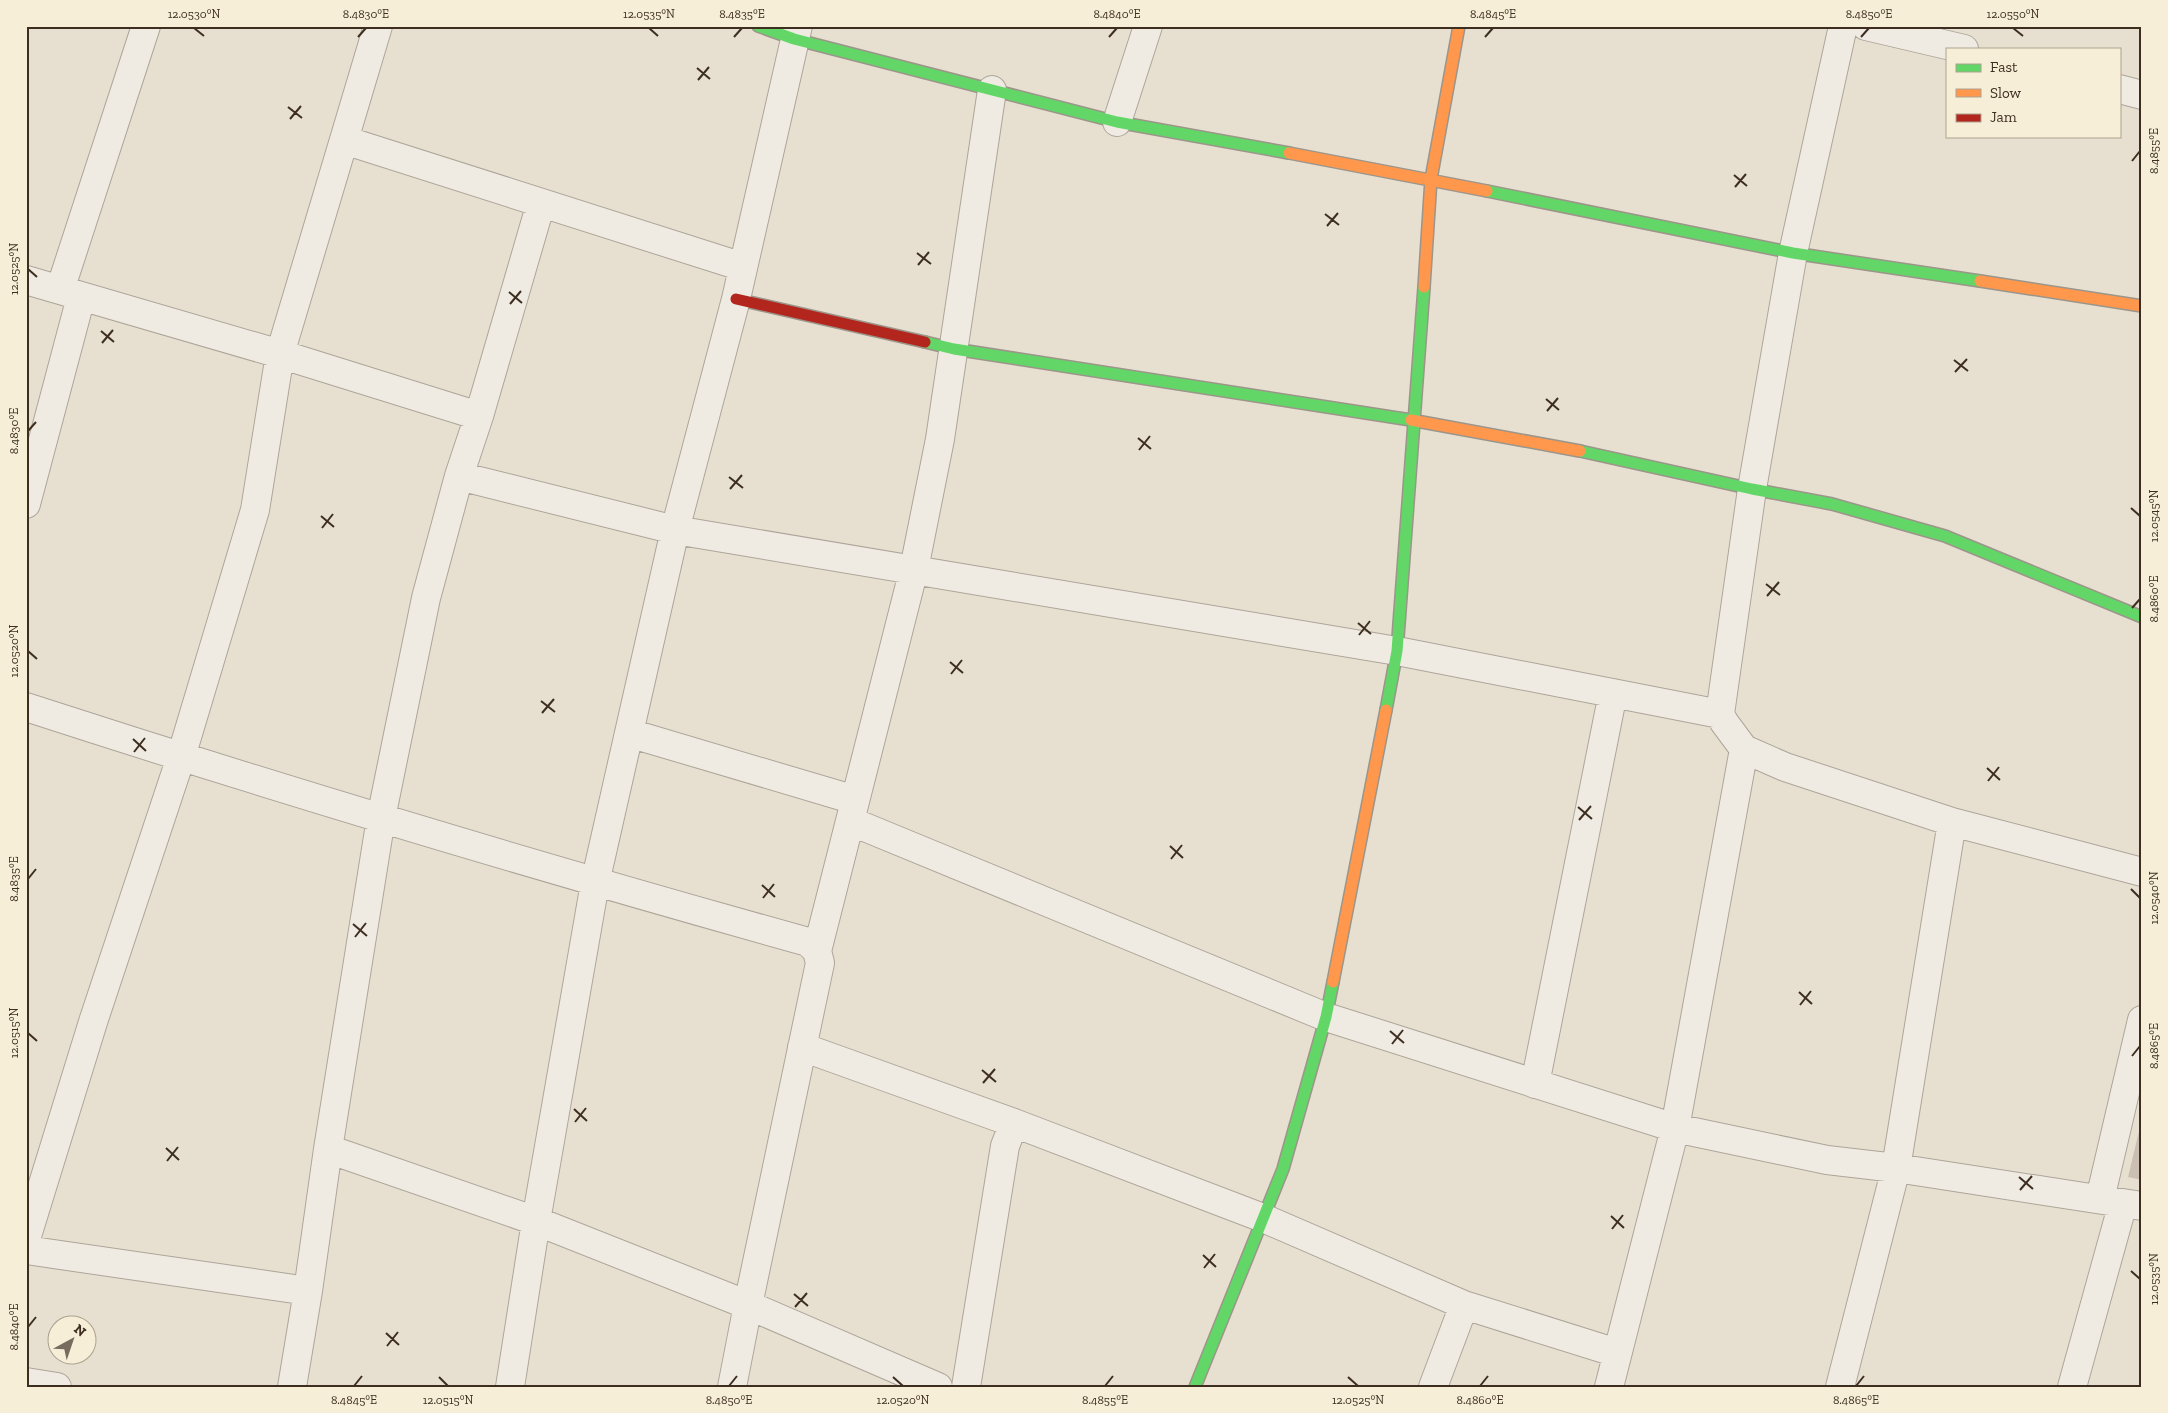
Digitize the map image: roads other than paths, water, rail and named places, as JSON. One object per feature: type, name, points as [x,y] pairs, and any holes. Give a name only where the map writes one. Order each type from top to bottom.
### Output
[{"type":"street","points":[[26,504],[71,294],[146,26]]},
{"type":"street","points":[[26,1239],[93,1022],[181,757],[255,510],[280,354],[378,26]]},
{"type":"street","points":[[758,26],[796,33],[992,90],[1117,122],[1431,179],[1793,253],[2142,306]]},
{"type":"street","points":[[1117,122],[1148,26]]},
{"type":"street","points":[[1195,1387],[1283,1169],[1326,1017],[1397,651],[1415,422],[1431,179],[1459,26]]},
{"type":"street","points":[[1843,26],[1793,253],[1752,489],[1720,714],[1744,749],[1786,767],[1952,822],[2142,872]]},
{"type":"street","points":[[1866,26],[1960,48]]},
{"type":"street","points":[[510,1387],[536,1221],[595,882],[675,530],[736,299],[796,33]]},
{"type":"street","points":[[2120,89],[2142,95]]},
{"type":"street","points":[[732,1387],[820,963],[817,951],[914,569],[940,439],[992,90]]},
{"type":"street","points":[[344,140],[743,267]]},
{"type":"street","points":[[292,1387],[381,818],[426,598],[459,476],[479,416],[540,203]]},
{"type":"street","points":[[26,280],[280,354],[479,416]]},
{"type":"street","points":[[736,299],[954,349],[1415,422],[1589,453],[1752,489],[1832,504],[1945,536],[2142,617]]},
{"type":"street","points":[[459,476],[675,530],[1397,651],[1720,714]]},
{"type":"street","points":[[1535,1084],[1613,693]]},
{"type":"street","points":[[26,707],[381,818],[595,882],[808,942],[817,951]]},
{"type":"street","points":[[629,733],[853,811],[1326,1017],[1535,1084],[1675,1128],[1827,1160],[1896,1168],[2122,1203]]},
{"type":"street","points":[[1609,1387],[1675,1128],[1744,749]]},
{"type":"street","points":[[1840,1387],[1896,1168],[1952,822]]},
{"type":"street","points":[[2072,1387],[2122,1203],[2142,1020]]},
{"type":"street","points":[[802,1047],[1014,1123],[1263,1218],[1464,1305],[1617,1354]]},
{"type":"street","points":[[966,1387],[1005,1146],[1014,1123]]},
{"type":"street","points":[[328,1149],[536,1221],[748,1306],[938,1387]]},
{"type":"street","points":[[26,1250],[308,1291]]},
{"type":"street","points":[[1433,1387],[1464,1305]]},
{"type":"street","points":[[26,1382],[57,1387]]}]
